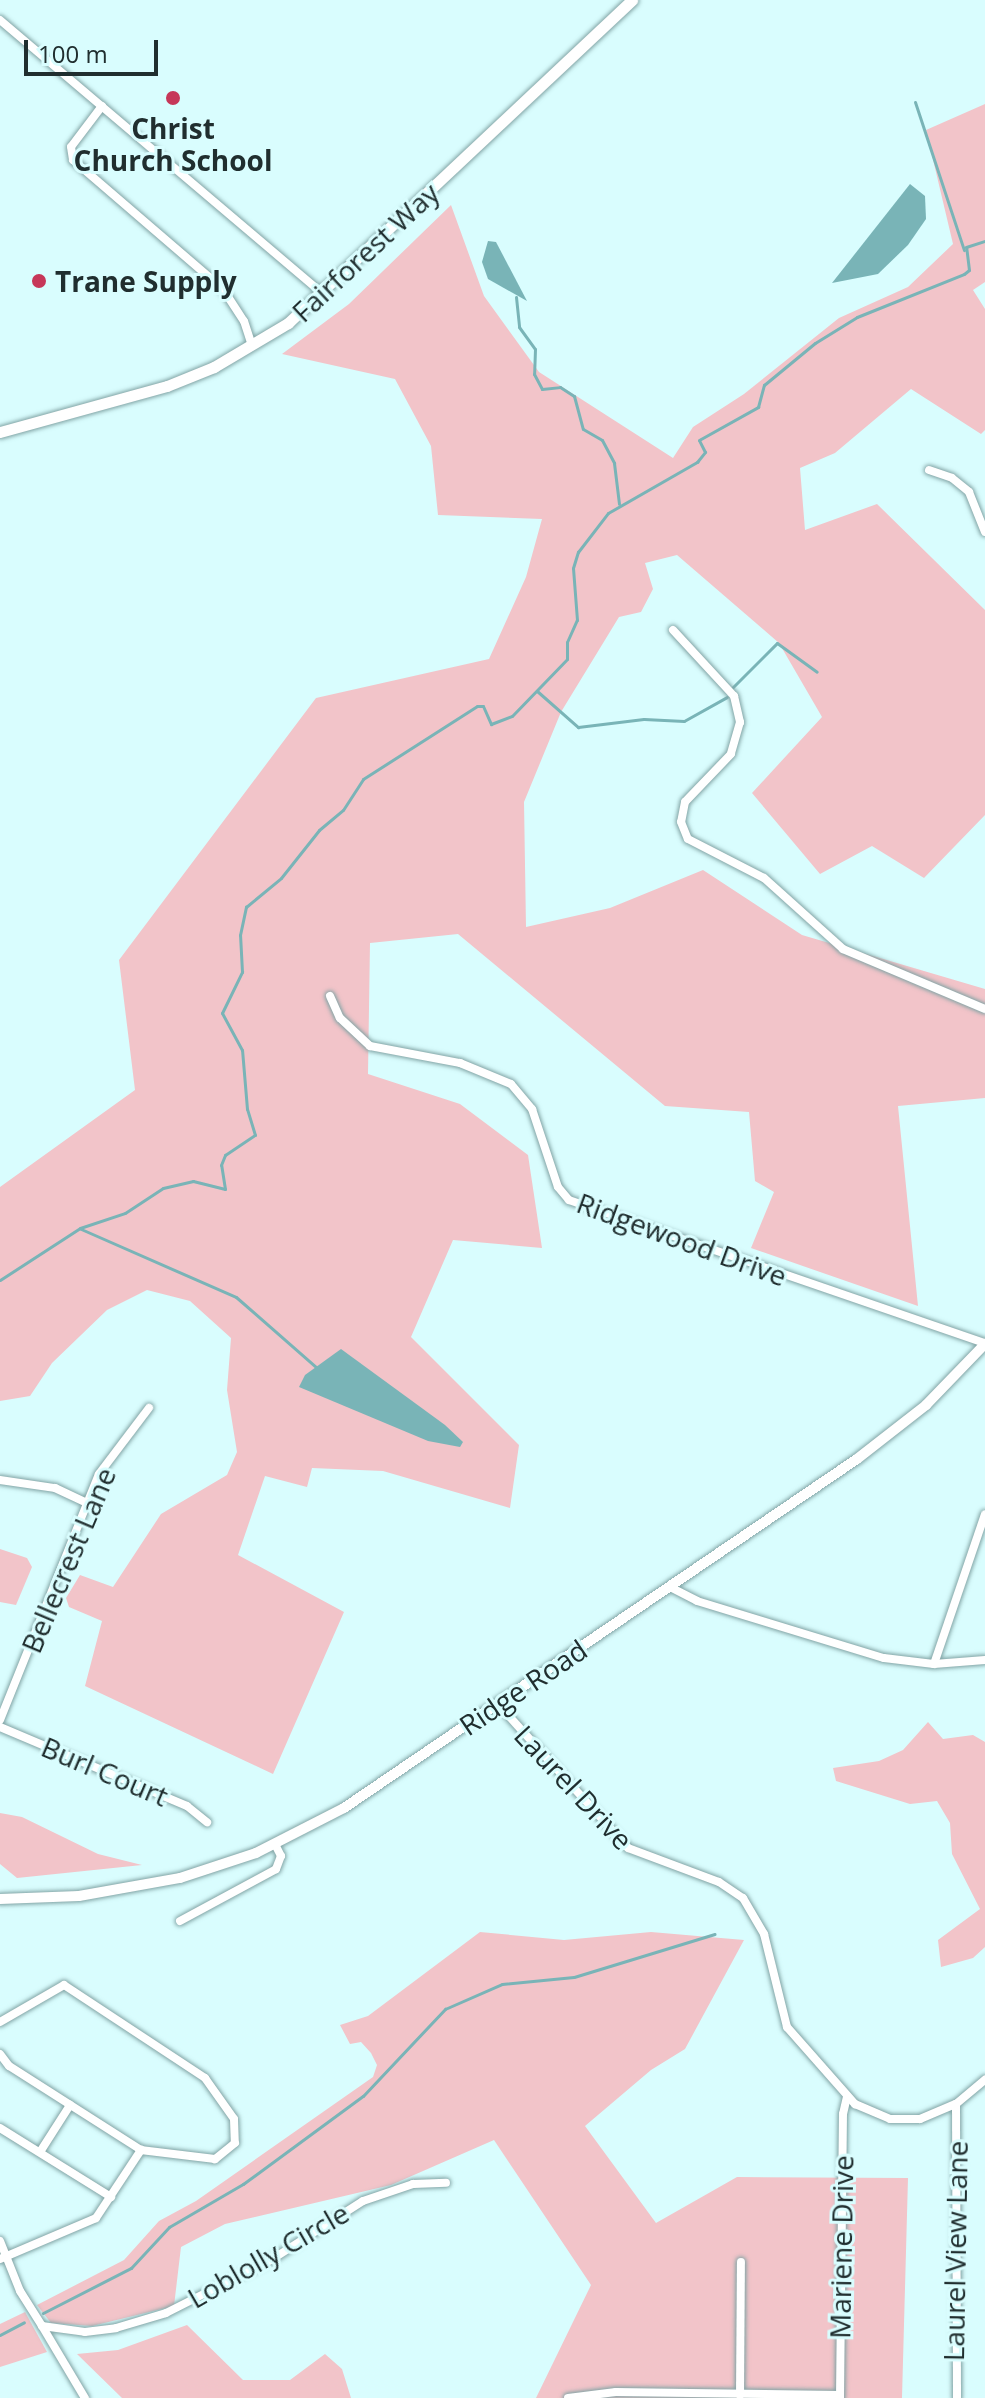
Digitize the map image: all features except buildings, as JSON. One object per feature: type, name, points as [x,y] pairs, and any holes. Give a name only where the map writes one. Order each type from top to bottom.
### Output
[{"type":"main road","name":"Fairforest Way","points":[[0,432],[167,386],[252,347],[324,294],[632,0]]},
{"type":"street","points":[[0,20],[324,294]]},
{"type":"street","points":[[102,106],[71,147],[73,160],[232,299],[252,347]]},
{"type":"street","points":[[929,470],[952,478],[969,492],[985,532]]},
{"type":"street","points":[[673,630],[734,696],[740,722],[731,754],[685,802],[681,822],[688,839],[764,878],[843,949],[985,1009]]},
{"type":"street","name":"Ridgewood Drive","points":[[330,996],[340,1018],[370,1046],[460,1063],[511,1084],[532,1109],[558,1187],[569,1200],[985,1344]]},
{"type":"street","name":"Ridge Road","points":[[0,1899],[79,1896],[154,1884],[275,1844],[344,1808],[890,1434],[985,1344]]},
{"type":"street","name":"Bellecrest Lane","points":[[0,1720],[99,1474],[149,1408]]},
{"type":"street","points":[[0,1480],[55,1488],[87,1503]]},
{"type":"street","points":[[934,1664],[985,1514]]},
{"type":"street","points":[[670,1587],[855,1651],[934,1664],[985,1660]]},
{"type":"street","name":"Laurel Drive","points":[[498,1704],[628,1848],[719,1882],[743,1898],[764,1934],[787,2027],[847,2097],[869,2112],[899,2120],[930,2116],[956,2104],[985,2080]]},
{"type":"street","name":"Burl Court","points":[[0,1727],[187,1806],[207,1822]]},
{"type":"street","points":[[180,1921],[276,1869],[281,1856],[275,1844]]},
{"type":"street","points":[[0,2022],[64,1985],[205,2078],[237,2128],[231,2150],[215,2159],[141,2150],[1,2057]]},
{"type":"street","name":"Mariene Drive","points":[[840,2396],[843,2114],[847,2097]]},
{"type":"street","name":"Laurel View Lane","points":[[956,2104],[957,2398]]},
{"type":"street","points":[[40,2152],[70,2105]]},
{"type":"street","points":[[0,2128],[111,2197]]},
{"type":"street","points":[[3,2258],[86,2224],[111,2197],[141,2150]]},
{"type":"street","name":"Loblolly Circle","points":[[42,2326],[85,2332],[154,2318],[271,2260],[363,2201],[413,2184],[446,2183]]},
{"type":"street","points":[[0,2241],[3,2258],[85,2398]]},
{"type":"street","points":[[740,2395],[741,2262]]},
{"type":"street","points":[[568,2398],[590,2393],[840,2396]]},
{"type":"shaded area","points":[[985,104],[985,282],[973,290],[985,309],[985,430],[981,434],[911,389],[835,453],[800,468],[805,530],[877,504],[985,610],[985,815],[924,878],[872,846],[820,874],[752,793],[822,717],[779,643],[677,555],[645,563],[653,589],[641,612],[619,617],[561,712],[524,802],[526,927],[610,908],[703,870],[802,935],[985,989],[985,1098],[898,1106],[918,1306],[751,1248],[774,1192],[755,1181],[749,1112],[665,1106],[458,934],[370,943],[368,1074],[460,1104],[528,1155],[542,1248],[453,1240],[411,1337],[519,1445],[510,1508],[383,1471],[312,1468],[307,1487],[265,1476],[238,1555],[344,1612],[273,1774],[85,1686],[102,1621],[69,1607],[66,1598],[80,1575],[113,1587],[161,1514],[227,1475],[237,1452],[227,1390],[231,1338],[190,1301],[147,1290],[107,1310],[52,1363],[30,1396],[0,1401],[0,1187],[135,1090],[119,960],[316,698],[489,659],[526,577],[542,519],[438,515],[431,446],[395,379],[282,354],[349,304],[451,205],[484,296],[539,372],[673,458],[693,427],[744,394],[839,318],[908,287],[953,244],[926,130]]},
{"type":"shaded area","points":[[0,1549],[27,1558],[32,1567],[16,1605],[0,1602]]},
{"type":"shaded area","points":[[928,1722],[943,1739],[973,1735],[985,1742],[985,1947],[973,1958],[941,1967],[938,1940],[980,1909],[952,1854],[950,1823],[937,1801],[910,1804],[836,1781],[833,1768],[879,1761],[903,1750]]},
{"type":"shaded area","points":[[0,1813],[22,1817],[98,1854],[142,1865],[17,1878],[0,1864]]},
{"type":"shaded area","points":[[480,1932],[564,1940],[651,1932],[744,1940],[685,2049],[651,2070],[585,2126],[656,2223],[737,2177],[908,2178],[902,2398],[536,2398],[591,2285],[494,2140],[391,2185],[225,2224],[181,2247],[174,2306],[92,2326],[51,2323],[37,2305],[124,2260],[159,2221],[196,2201],[373,2077],[377,2065],[371,2053],[361,2042],[350,2044],[340,2025],[368,2016]]},
{"type":"shaded area","points":[[25,2312],[47,2352],[0,2367],[0,2324]]},
{"type":"shaded area","points":[[187,2325],[243,2380],[290,2380],[325,2354],[342,2369],[351,2398],[122,2398],[77,2354],[118,2350]]},
{"type":"water","points":[[910,184],[925,196],[926,219],[908,245],[878,274],[832,283]]},
{"type":"water","points":[[488,241],[496,242],[527,301],[488,279],[482,262]]},
{"type":"water","points":[[341,1349],[445,1425],[463,1442],[460,1447],[428,1441],[299,1387],[305,1375]]},
{"type":"waterway","points":[[915,102],[964,250]]},
{"type":"waterway","points":[[0,1280],[80,1228],[125,1213],[163,1188],[193,1181],[225,1189],[221,1165],[225,1155],[255,1135],[247,1109],[242,1050],[222,1013],[242,972],[240,935],[246,907],[281,878],[319,830],[343,810],[363,779],[477,706],[483,706],[491,724],[512,716],[567,659],[567,642],[577,620],[573,568],[578,552],[608,513],[697,462],[705,452],[699,440],[758,407],[764,385],[815,343],[857,317],[964,274],[969,270],[966,247],[985,241]]},
{"type":"waterway","points":[[516,297],[519,327],[535,349],[534,374],[542,389],[560,387],[574,396],[583,429],[602,440],[614,463],[619,504]]},
{"type":"waterway","points":[[733,687],[777,643],[817,672]]},
{"type":"waterway","points":[[537,691],[578,727],[644,719],[684,721],[727,697]]},
{"type":"waterway","points":[[81,1229],[236,1297],[316,1367]]},
{"type":"waterway","points":[[43,2313],[131,2268],[169,2227],[243,2184],[363,2096],[445,2009],[502,1984],[574,1977],[715,1934]]},
{"type":"waterway","points":[[0,2335],[24,2322]]},
{"type":"place","name":"Christ Church School","points":[[173,98]]},
{"type":"place","name":"Trane Supply","points":[[39,281]]}]
